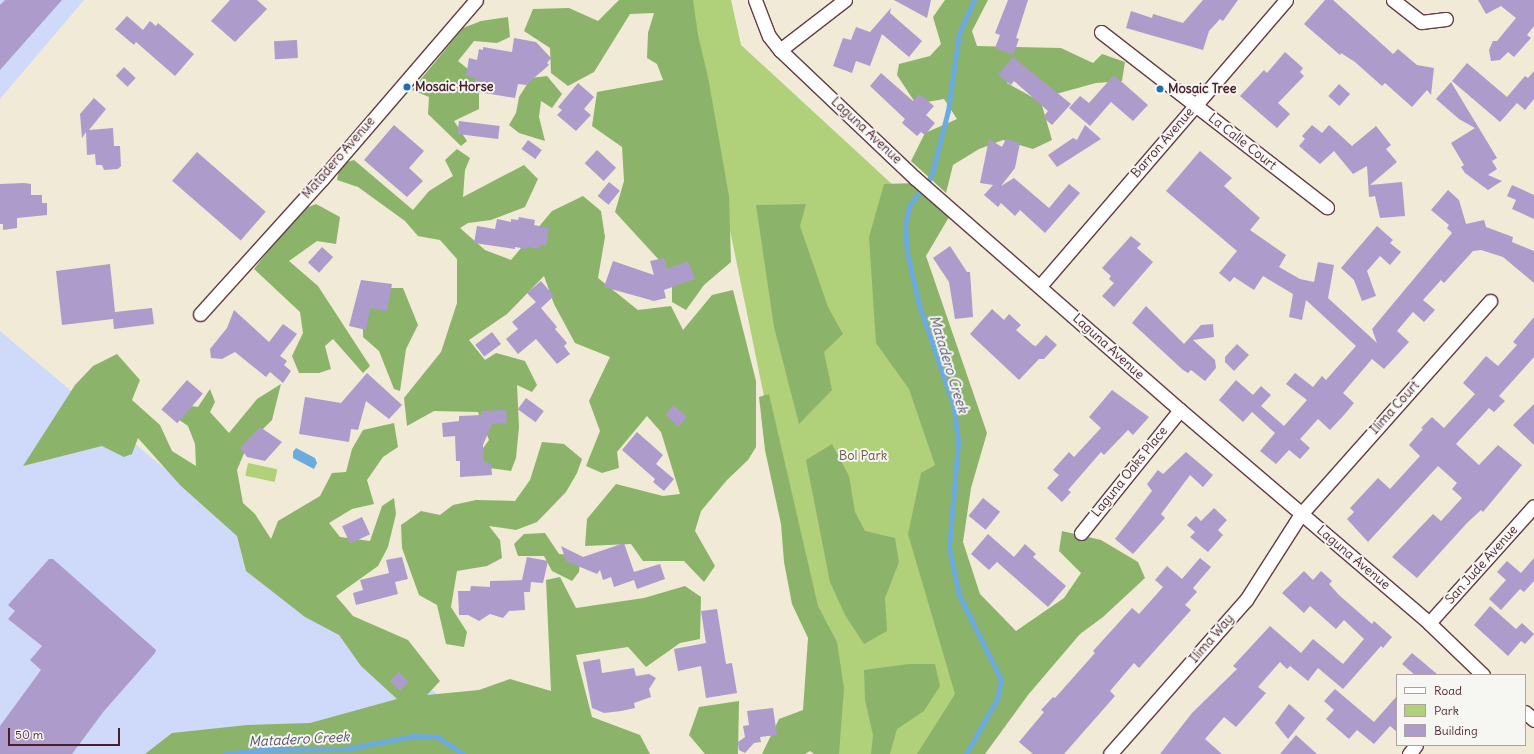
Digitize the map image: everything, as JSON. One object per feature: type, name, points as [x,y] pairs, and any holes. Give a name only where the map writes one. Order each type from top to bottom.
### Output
[{"type":"street","name":"Matadero Avenue","points":[[200,314],[322,179],[476,0]]},
{"type":"street","name":"Laguna Avenue","points":[[755,0],[769,36],[780,50],[916,179],[1180,410],[1429,623],[1480,674]]},
{"type":"street","points":[[780,50],[845,0]]},
{"type":"street","name":"Barron Avenue","points":[[1040,286],[1286,0]]},
{"type":"street","points":[[1393,0],[1421,22],[1446,19]]},
{"type":"street","name":"La Calle Court","points":[[1101,32],[1327,207]]},
{"type":"street","name":"Ilima Court","points":[[1301,514],[1490,301]]},
{"type":"street","name":"Laguna Oaks Place","points":[[1081,534],[1180,410]]},
{"type":"street","name":"San Jude Avenue","points":[[1429,623],[1534,506]]},
{"type":"street","name":"Ilima Way","points":[[1110,754],[1246,600],[1301,514]]},
{"type":"street","points":[[1526,713],[1534,720]]},
{"type":"street","points":[[1409,754],[1415,746]]},
{"type":"shaded area","points":[[0,0],[84,0],[0,99]]},
{"type":"shaded area","points":[[0,331],[76,395],[510,754],[0,754]]},
{"type":"green space","points":[[619,0],[693,0],[698,35],[708,77],[729,196],[731,262],[704,285],[686,310],[672,302],[672,274],[615,212],[624,181],[622,147],[592,126],[597,92],[663,80],[657,64],[647,58],[648,33],[654,13],[630,14],[594,72],[568,86],[551,73],[550,48],[524,31],[533,9],[569,8],[598,21]]},
{"type":"green space","name":"Bol Park","points":[[683,0],[731,0],[741,45],[907,198],[951,447],[973,677],[931,754],[837,754]]},
{"type":"green space","points":[[945,0],[988,0],[972,31],[977,46],[1061,48],[1093,63],[1102,54],[1125,62],[1122,81],[1096,83],[1056,94],[1014,69],[1007,83],[1041,102],[1052,140],[1033,149],[1003,140],[979,149],[953,165],[946,193],[911,161],[925,133],[957,119],[944,99],[916,104],[897,75],[899,64],[930,56],[941,44],[933,17]]},
{"type":"green space","points":[[508,17],[510,37],[497,43],[474,41],[458,61],[479,78],[479,109],[454,121],[467,141],[461,146],[428,114],[429,97],[412,90],[463,28],[481,21]]},
{"type":"green space","points":[[547,76],[562,94],[552,108],[541,101],[539,117],[545,141],[519,133],[509,125],[516,113],[519,97],[531,78]]},
{"type":"green space","points":[[457,149],[470,158],[465,170],[463,197],[524,165],[538,179],[525,207],[491,220],[468,223],[460,228],[485,250],[511,260],[552,211],[583,196],[601,211],[605,237],[598,278],[638,310],[671,306],[683,330],[712,295],[733,290],[756,381],[756,447],[748,460],[727,480],[701,511],[695,531],[715,566],[704,582],[684,561],[643,561],[631,544],[585,546],[587,519],[616,484],[663,496],[680,494],[661,432],[647,416],[617,452],[619,468],[602,473],[586,466],[600,431],[589,401],[610,357],[575,343],[554,304],[544,276],[507,314],[469,340],[485,360],[496,353],[525,361],[537,385],[532,392],[517,385],[519,427],[516,458],[511,471],[489,468],[478,455],[489,440],[478,412],[434,411],[407,426],[404,398],[441,352],[457,303],[457,259],[440,240],[418,236],[405,221],[358,187],[337,180],[340,164],[354,160],[413,210],[429,191],[453,176],[445,160]]},
{"type":"green space","points":[[916,183],[949,217],[926,256],[987,433],[971,488],[963,542],[980,594],[1016,631],[1064,598],[1081,573],[1059,551],[1062,531],[1101,540],[1138,562],[1145,578],[1103,617],[1080,634],[1028,695],[985,754],[917,754],[955,694],[908,534],[921,473],[935,465],[909,389],[876,343],[869,237],[884,184]]},
{"type":"green space","points":[[316,204],[340,217],[336,244],[317,241],[289,261],[318,286],[370,366],[363,373],[333,339],[325,346],[331,369],[319,373],[299,373],[292,356],[303,333],[300,312],[254,269],[301,210]]},
{"type":"green space","points":[[806,204],[800,226],[828,307],[843,334],[824,352],[832,390],[799,424],[774,327],[756,205]]},
{"type":"green space","points":[[371,288],[403,288],[418,325],[406,349],[400,391],[394,389],[379,351],[363,337],[363,311]]},
{"type":"green space","points":[[117,354],[140,380],[132,400],[160,425],[172,451],[196,466],[195,444],[188,426],[175,417],[184,405],[198,407],[210,389],[215,402],[210,412],[229,433],[257,399],[281,384],[272,420],[248,444],[237,470],[243,503],[255,514],[271,539],[278,521],[320,496],[332,473],[346,472],[352,449],[363,430],[394,423],[398,447],[383,457],[367,480],[374,504],[352,509],[329,523],[340,537],[370,541],[382,506],[394,498],[396,514],[388,547],[378,566],[336,596],[353,616],[408,640],[440,681],[427,695],[479,690],[510,679],[551,691],[546,580],[560,577],[576,608],[644,598],[685,586],[701,597],[700,639],[680,643],[646,667],[628,647],[576,655],[592,717],[640,735],[650,754],[145,754],[172,733],[247,725],[310,723],[397,699],[361,666],[339,635],[305,617],[246,571],[237,536],[181,486],[138,438],[132,454],[124,457],[102,446],[23,466],[75,385],[93,366]]},
{"type":"green space","points":[[769,394],[818,606],[837,642],[844,688],[839,754],[814,754],[810,751],[805,754],[762,754],[779,719],[803,710],[808,638],[792,604],[784,562],[781,524],[765,450],[759,397]]},
{"type":"green space","points":[[542,442],[564,444],[582,459],[577,473],[566,492],[537,522],[516,530],[489,526],[500,540],[502,558],[487,566],[457,571],[451,607],[467,632],[464,647],[446,644],[437,605],[419,595],[402,548],[401,525],[421,511],[440,515],[453,505],[476,500],[515,501],[530,480]]},
{"type":"green space","points":[[832,444],[849,476],[855,512],[865,531],[895,538],[899,562],[885,598],[887,631],[864,644],[845,615],[830,582],[806,460]]},
{"type":"green space","points":[[248,463],[277,469],[275,482],[245,476]]},
{"type":"green space","points":[[545,533],[559,554],[569,555],[580,561],[579,572],[572,581],[552,571],[544,556],[518,556],[514,544],[524,534]]},
{"type":"green space","points":[[909,664],[935,664],[940,686],[924,711],[897,729],[890,754],[871,754],[873,735],[865,700],[864,670]]},
{"type":"green space","points":[[739,701],[738,754],[705,754],[689,735],[699,707]]},
{"type":"water","points":[[296,448],[315,458],[317,463],[314,469],[293,458],[293,452]]},
{"type":"building","points":[[5,0],[62,0],[0,70],[0,5]]},
{"type":"building","points":[[230,0],[257,0],[267,9],[235,42],[211,21]]},
{"type":"building","points":[[894,0],[931,0],[927,18]]},
{"type":"building","points":[[1008,0],[1028,0],[1016,38],[1019,39],[1013,55],[995,48],[1000,35],[995,33]]},
{"type":"building","points":[[1203,0],[1238,0],[1223,21],[1220,19],[1209,31],[1203,50],[1126,28],[1131,11],[1152,18],[1153,14],[1183,23]]},
{"type":"building","points":[[1325,0],[1333,0],[1393,54],[1398,49],[1417,65],[1434,68],[1431,95],[1427,90],[1412,107],[1385,83],[1382,86],[1355,62],[1341,53],[1340,55],[1304,24]]},
{"type":"building","points":[[1478,0],[1534,0],[1534,26],[1527,35],[1531,38],[1514,57],[1508,52],[1500,60],[1491,61],[1489,50],[1493,41],[1497,41],[1516,18],[1501,6],[1486,14]]},
{"type":"building","points":[[891,8],[890,13],[922,41],[909,57],[882,34],[870,66],[856,61],[852,73],[833,66],[843,38],[851,40],[856,27],[870,32]]},
{"type":"building","points":[[127,16],[143,30],[150,21],[156,26],[158,23],[194,54],[175,76],[136,42],[134,45],[115,29]]},
{"type":"building","points":[[514,38],[536,42],[551,58],[547,63],[549,65],[526,85],[518,84],[515,98],[472,91],[475,78],[466,76],[469,58],[477,60],[479,49],[483,50],[483,47],[512,52]]},
{"type":"building","points":[[297,40],[298,58],[275,59],[274,41]]},
{"type":"building","points":[[1285,52],[1303,68],[1300,72],[1304,76],[1278,103],[1290,114],[1277,128],[1240,96],[1264,70],[1267,73]]},
{"type":"building","points":[[1013,57],[1071,104],[1052,125],[1043,117],[1048,111],[1014,81],[1011,85],[998,75]]},
{"type":"building","points":[[1467,63],[1507,97],[1525,76],[1528,78],[1534,71],[1534,99],[1525,110],[1517,103],[1500,122],[1452,81]]},
{"type":"building","points":[[124,67],[136,78],[128,87],[116,76]]},
{"type":"building","points":[[881,73],[913,101],[919,94],[934,106],[926,115],[935,123],[925,135],[921,132],[917,136],[902,123],[905,119],[870,86]]},
{"type":"building","points":[[1114,75],[1148,105],[1133,121],[1111,102],[1090,126],[1069,108],[1080,96],[1089,103]]},
{"type":"building","points":[[1451,82],[1497,158],[1492,161],[1497,169],[1488,175],[1502,181],[1488,190],[1465,173],[1461,167],[1464,165],[1451,143],[1475,128],[1459,119],[1436,99]]},
{"type":"building","points":[[578,83],[594,97],[584,109],[591,115],[576,131],[557,115],[562,110],[558,107]]},
{"type":"building","points":[[1339,84],[1350,94],[1339,106],[1328,96]]},
{"type":"building","points":[[94,98],[106,109],[89,130],[113,128],[114,146],[120,146],[121,166],[118,169],[104,170],[102,165],[96,165],[95,154],[87,155],[86,132],[82,138],[80,114]]},
{"type":"building","points":[[459,121],[500,126],[498,139],[457,134]]},
{"type":"building","points":[[394,125],[424,151],[409,168],[423,181],[407,197],[364,160]]},
{"type":"building","points":[[1085,125],[1101,139],[1057,167],[1048,155],[1073,138],[1077,140]]},
{"type":"building","points":[[1312,125],[1322,133],[1329,125],[1352,146],[1376,126],[1391,145],[1386,149],[1397,162],[1370,185],[1402,182],[1405,216],[1380,218],[1375,196],[1369,197],[1367,166],[1353,174],[1334,151],[1320,164],[1299,146],[1305,139],[1302,136]]},
{"type":"building","points":[[989,139],[1002,147],[1006,139],[1020,143],[1015,168],[1001,186],[1014,178],[1049,208],[1069,184],[1080,193],[1045,233],[1020,210],[1015,216],[1001,203],[998,207],[984,195],[993,185],[980,183]]},
{"type":"building","points":[[528,140],[542,150],[535,159],[522,149]]},
{"type":"building","points":[[597,150],[616,168],[604,181],[585,163]]},
{"type":"building","points":[[1200,151],[1232,178],[1224,186],[1260,218],[1250,230],[1286,255],[1279,267],[1300,279],[1314,282],[1318,262],[1334,265],[1328,298],[1377,343],[1372,329],[1452,233],[1447,228],[1449,225],[1431,210],[1448,190],[1459,200],[1466,224],[1484,220],[1486,227],[1513,237],[1512,242],[1534,251],[1534,283],[1503,257],[1481,250],[1473,251],[1444,283],[1441,280],[1423,300],[1435,310],[1424,322],[1413,312],[1397,331],[1409,342],[1384,369],[1372,359],[1343,393],[1354,403],[1344,415],[1330,430],[1318,419],[1300,439],[1310,448],[1300,459],[1289,450],[1276,464],[1260,451],[1275,433],[1252,412],[1243,422],[1219,400],[1236,380],[1253,395],[1261,386],[1271,395],[1261,406],[1284,426],[1307,400],[1286,384],[1295,373],[1313,387],[1322,376],[1326,380],[1356,346],[1306,300],[1302,320],[1289,317],[1293,294],[1263,276],[1254,290],[1234,277],[1230,282],[1219,273],[1237,251],[1166,191]]},
{"type":"building","points":[[197,152],[266,212],[241,240],[172,181]]},
{"type":"building","points":[[609,182],[620,191],[609,205],[598,196]]},
{"type":"building","points":[[0,184],[31,184],[31,195],[42,195],[42,203],[47,203],[47,215],[17,218],[17,228],[3,230],[3,224],[0,224]]},
{"type":"building","points":[[1512,185],[1534,195],[1534,219],[1512,209],[1516,200],[1507,196]]},
{"type":"building","points":[[519,217],[535,220],[534,225],[549,228],[546,246],[540,245],[539,249],[515,247],[515,249],[474,243],[477,226],[495,229],[497,219],[511,222],[511,219],[518,220]]},
{"type":"building","points":[[1377,226],[1393,240],[1390,243],[1401,252],[1390,265],[1380,256],[1367,271],[1376,296],[1362,301],[1354,280],[1341,268]]},
{"type":"building","points":[[1131,236],[1141,244],[1137,248],[1153,262],[1114,307],[1102,296],[1114,283],[1109,279],[1111,276],[1102,268]]},
{"type":"building","points":[[950,246],[967,272],[970,272],[973,317],[955,319],[949,282],[933,258]]},
{"type":"building","points":[[322,247],[333,257],[319,273],[308,263]]},
{"type":"building","points":[[664,258],[667,269],[688,261],[695,279],[664,290],[666,298],[654,301],[604,287],[613,261],[654,275],[650,261]]},
{"type":"building","points":[[110,264],[115,312],[152,308],[154,324],[114,329],[113,319],[62,325],[56,271]]},
{"type":"building","points":[[361,280],[392,284],[387,311],[370,308],[366,330],[349,326]]},
{"type":"building","points":[[541,281],[554,296],[541,308],[557,327],[555,329],[567,343],[564,346],[570,354],[557,364],[536,339],[518,354],[506,339],[518,329],[512,322],[536,302],[527,293]]},
{"type":"building","points":[[1146,306],[1184,344],[1201,325],[1213,324],[1214,337],[1193,340],[1215,360],[1216,368],[1205,381],[1191,370],[1188,373],[1183,370],[1132,323]]},
{"type":"building","points":[[992,309],[1004,320],[1009,314],[1021,325],[1016,330],[1033,345],[1036,346],[1046,335],[1057,345],[1044,359],[1039,359],[1019,380],[970,334]]},
{"type":"building","points":[[234,310],[269,342],[283,324],[297,334],[280,356],[287,361],[284,365],[291,371],[283,383],[270,372],[266,377],[235,352],[222,359],[211,358],[210,349],[227,328]]},
{"type":"building","points":[[1534,317],[1534,357],[1499,396],[1505,401],[1494,412],[1489,408],[1456,444],[1479,465],[1498,445],[1522,465],[1483,512],[1481,510],[1467,523],[1417,578],[1392,557],[1433,514],[1441,521],[1462,498],[1452,489],[1457,483],[1438,466],[1368,542],[1347,519],[1354,512],[1350,508],[1378,478],[1390,489],[1420,456],[1409,445],[1423,429],[1421,428],[1432,417],[1444,428],[1475,394],[1463,383],[1486,356],[1498,366],[1517,345],[1513,342]]},
{"type":"building","points":[[492,332],[501,344],[484,357],[475,345]]},
{"type":"building","points":[[1237,344],[1249,355],[1234,371],[1225,362],[1225,357]]},
{"type":"building","points":[[367,373],[402,405],[389,419],[366,401],[358,430],[351,429],[349,442],[299,434],[305,397],[341,403]]},
{"type":"building","points":[[187,380],[203,394],[177,423],[161,409]]},
{"type":"building","points":[[1112,390],[1149,417],[1133,435],[1128,430],[1104,455],[1101,452],[1068,490],[1071,492],[1062,502],[1047,488],[1059,475],[1053,470],[1069,452],[1074,457],[1101,428],[1089,417]]},
{"type":"building","points":[[526,398],[544,411],[536,422],[518,409]]},
{"type":"building","points":[[1534,404],[1534,445],[1513,425]]},
{"type":"building","points":[[674,405],[687,417],[678,427],[665,415]]},
{"type":"building","points":[[506,410],[507,423],[492,424],[483,445],[484,462],[491,464],[492,475],[460,477],[460,461],[456,461],[455,436],[443,437],[442,423],[459,421],[459,416],[481,415],[481,411]]},
{"type":"building","points":[[260,427],[282,442],[265,461],[247,457],[240,448]]},
{"type":"building","points":[[637,432],[663,455],[656,464],[674,479],[664,491],[653,482],[655,479],[622,450]]},
{"type":"building","points":[[1186,452],[1213,475],[1203,487],[1190,475],[1161,514],[1165,518],[1133,554],[1115,539],[1152,491],[1147,484],[1158,470],[1163,474]]},
{"type":"building","points":[[983,498],[1000,512],[986,530],[969,516]]},
{"type":"building","points":[[1214,508],[1227,520],[1218,530],[1223,535],[1208,552],[1190,537],[1195,532],[1187,525],[1196,516],[1201,521]]},
{"type":"building","points":[[362,517],[370,534],[350,544],[342,526]]},
{"type":"building","points":[[988,534],[1014,557],[1025,544],[1036,554],[1033,557],[1066,586],[1048,607],[997,562],[989,570],[971,554]]},
{"type":"building","points":[[624,543],[634,572],[660,564],[665,579],[637,589],[634,580],[614,587],[611,577],[603,580],[600,570],[597,574],[566,561],[561,546],[583,557]]},
{"type":"building","points":[[402,557],[408,579],[395,582],[398,594],[356,605],[353,593],[363,590],[360,580],[389,573],[386,560]]},
{"type":"building","points":[[527,557],[548,561],[543,583],[531,582],[530,592],[524,592],[525,610],[509,611],[503,618],[490,614],[479,621],[468,615],[459,615],[458,591],[470,591],[471,586],[490,587],[490,581],[522,580]]},
{"type":"building","points":[[1200,558],[1211,567],[1193,588],[1197,592],[1185,605],[1191,610],[1139,668],[1134,663],[1110,691],[1115,696],[1064,754],[1033,754],[1019,742],[1044,712],[1041,710],[1053,697],[1055,698],[1095,653],[1093,651],[1132,608],[1139,614],[1163,587],[1155,580],[1167,566],[1182,579]]},
{"type":"building","points":[[1534,558],[1534,581],[1524,592],[1520,589],[1501,610],[1489,599],[1506,580],[1497,572],[1507,561],[1521,573]]},
{"type":"building","points":[[49,559],[53,559],[156,650],[104,711],[72,754],[0,754],[0,726],[41,670],[30,660],[42,646],[8,619],[15,611],[8,605]]},
{"type":"building","points":[[1304,571],[1313,580],[1321,571],[1332,581],[1329,584],[1339,595],[1372,624],[1374,621],[1392,637],[1383,648],[1381,646],[1343,689],[1318,668],[1308,681],[1290,666],[1287,669],[1280,662],[1258,687],[1266,693],[1236,727],[1224,717],[1205,739],[1222,754],[1160,754],[1192,713],[1237,669],[1233,666],[1270,626],[1301,653],[1313,639],[1343,664],[1364,639],[1344,620],[1336,629],[1310,606],[1304,613],[1282,593]]},
{"type":"building","points":[[1490,606],[1516,629],[1522,623],[1534,634],[1525,644],[1521,641],[1508,656],[1474,625]]},
{"type":"building","points":[[717,609],[726,664],[732,663],[737,693],[706,698],[701,666],[678,671],[674,649],[706,643],[701,611]]},
{"type":"building","points":[[1412,653],[1437,674],[1414,674],[1402,664]]},
{"type":"building","points":[[600,659],[602,673],[634,668],[636,676],[649,674],[656,678],[649,689],[651,697],[634,703],[635,708],[621,711],[604,713],[592,708],[583,662]]},
{"type":"building","points":[[399,672],[409,682],[400,691],[390,681]]},
{"type":"building","points":[[1335,689],[1374,722],[1396,697],[1396,731],[1390,726],[1374,744],[1357,730],[1349,739],[1326,719],[1334,710],[1324,701]]},
{"type":"building","points":[[1289,704],[1305,718],[1288,739],[1275,723]]},
{"type":"building","points":[[773,708],[777,735],[760,737],[761,742],[754,743],[745,753],[739,750],[738,742],[745,737],[743,726],[749,725],[747,711]]},
{"type":"building","points":[[1296,735],[1317,754],[1280,754]]},
{"type":"waterway","name":"Matadero Creek","points":[[966,754],[997,699],[1001,680],[959,595],[949,548],[958,442],[953,404],[919,305],[907,253],[905,226],[909,206],[931,177],[948,111],[959,34],[974,0]]},
{"type":"waterway","name":"Matadero Creek","points":[[225,754],[262,750],[347,749],[413,736],[438,737],[463,754]]},
{"type":"place","name":"Mosaic Horse","points":[[407,87]]},
{"type":"place","name":"Mosaic Tree","points":[[1160,89]]}]
